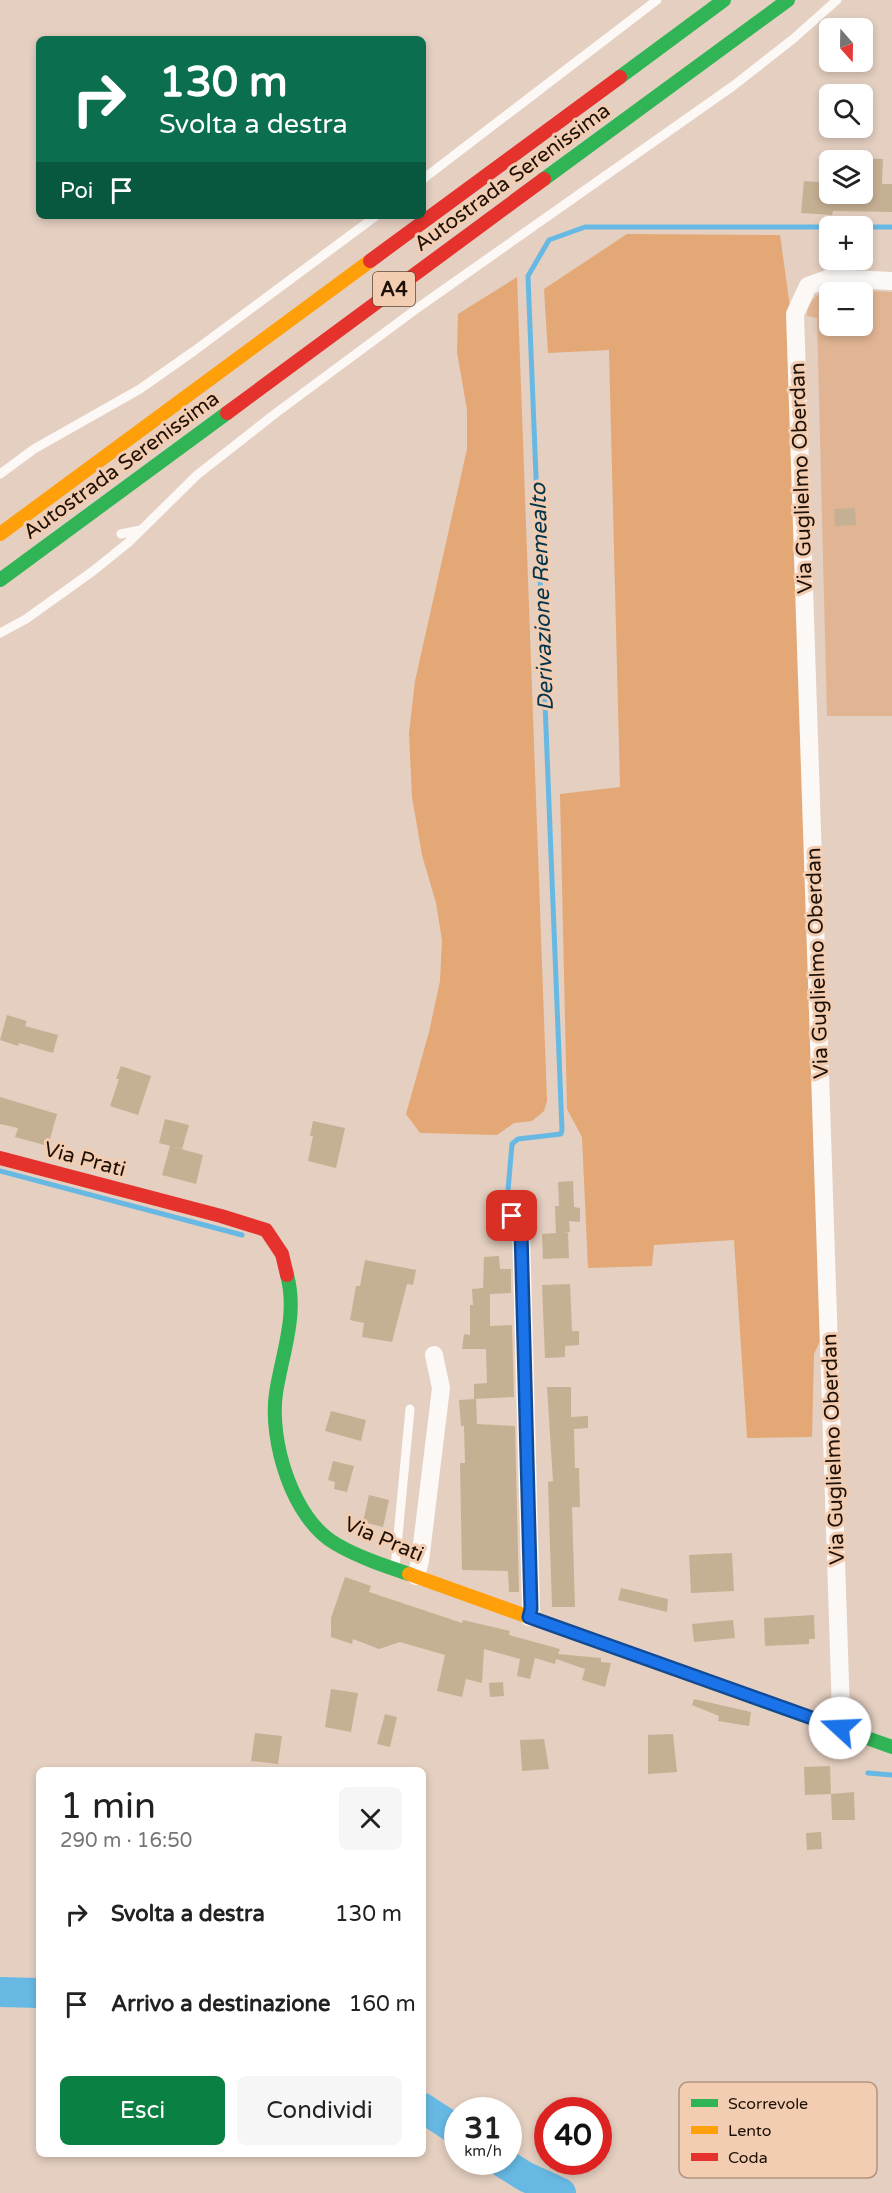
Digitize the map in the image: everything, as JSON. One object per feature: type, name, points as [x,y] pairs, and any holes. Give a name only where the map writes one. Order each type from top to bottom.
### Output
[{"type":"main road","name":"Autostrada Serenissima","points":[[0,534],[724,0]]},
{"type":"main road","name":"Autostrada Serenissima","points":[[0,580],[788,0]]},
{"type":"main road","name":"Via Prati","points":[[0,1158],[266,1230],[282,1254],[291,1289],[291,1318],[276,1395],[275,1427],[281,1458],[291,1485],[305,1512],[319,1531],[336,1544],[394,1569],[892,1747]]},
{"type":"street","name":"Via Guglielmo Oberdan","points":[[840,1728],[842,1712],[795,314],[808,286],[830,278],[892,281]]},
{"type":"street","points":[[512,1216],[521,1231],[531,1609],[529,1617]]},
{"type":"street","points":[[416,1576],[420,1561],[441,1388],[434,1355]]},
{"type":"lane","points":[[426,177],[657,0]]},
{"type":"lane","points":[[0,633],[26,619],[93,571],[142,529],[197,475],[276,413],[419,307],[733,86],[793,39],[837,0]]},
{"type":"lane","points":[[0,474],[34,448],[140,388],[372,219]]},
{"type":"lane","points":[[121,534],[142,529]]},
{"type":"lane","points":[[394,1569],[410,1409]]},
{"type":"shaded area","points":[[627,234],[780,235],[790,307],[823,1335],[814,1354],[812,1437],[747,1438],[734,1240],[654,1245],[652,1266],[588,1268],[582,1137],[567,1109],[560,794],[620,787],[609,350],[548,353],[544,289]]},
{"type":"shaded area","points":[[517,277],[547,1101],[544,1111],[532,1121],[514,1123],[497,1135],[420,1133],[406,1114],[429,1032],[440,981],[442,940],[436,903],[422,855],[412,797],[409,733],[415,681],[467,449],[467,410],[457,352],[458,314]]},
{"type":"shaded area","points":[[873,291],[892,292],[892,716],[827,716],[817,318],[807,316],[811,302],[818,296],[819,336],[873,336]]},
{"type":"building","points":[[873,159],[883,159],[882,184],[892,184],[892,212],[833,211],[832,215],[801,213],[804,181],[819,182],[819,204],[873,204]]},
{"type":"building","points":[[855,508],[856,525],[835,526],[834,509]]},
{"type":"building","points":[[7,1015],[27,1021],[25,1026],[58,1035],[53,1053],[0,1040]]},
{"type":"building","points":[[121,1066],[151,1076],[138,1115],[110,1106]]},
{"type":"building","points":[[0,1097],[57,1114],[48,1146],[15,1137],[18,1128],[0,1124]]},
{"type":"building","points":[[165,1119],[189,1125],[182,1149],[159,1143]]},
{"type":"building","points":[[313,1121],[345,1128],[336,1168],[308,1161],[313,1136],[310,1136]]},
{"type":"building","points":[[170,1146],[203,1155],[196,1184],[162,1175]]},
{"type":"building","points":[[573,1181],[574,1207],[580,1208],[580,1222],[569,1221],[570,1232],[564,1233],[568,1233],[569,1258],[543,1259],[542,1234],[556,1233],[555,1206],[559,1206],[558,1182]]},
{"type":"building","points":[[499,1256],[500,1269],[511,1269],[511,1293],[490,1294],[490,1326],[512,1325],[514,1397],[474,1399],[474,1384],[487,1383],[486,1349],[462,1349],[464,1334],[470,1335],[472,1289],[483,1288],[484,1257]]},
{"type":"building","points":[[365,1260],[416,1270],[413,1285],[407,1284],[392,1342],[362,1337],[364,1323],[350,1320],[356,1286],[360,1286]]},
{"type":"building","points":[[570,1284],[572,1331],[579,1331],[579,1345],[565,1346],[565,1357],[545,1358],[542,1285]]},
{"type":"building","points":[[547,1387],[571,1387],[571,1417],[588,1416],[588,1428],[574,1429],[575,1468],[579,1468],[580,1507],[572,1507],[575,1607],[552,1607],[548,1482],[553,1481]]},
{"type":"building","points":[[476,1399],[477,1424],[515,1426],[519,1592],[509,1592],[508,1571],[462,1570],[460,1463],[465,1463],[464,1426],[461,1426],[459,1400]]},
{"type":"building","points":[[331,1411],[366,1420],[361,1441],[325,1431]]},
{"type":"building","points":[[333,1461],[354,1466],[347,1492],[334,1489],[335,1482],[328,1480]]},
{"type":"building","points":[[369,1495],[389,1500],[383,1527],[363,1522]]},
{"type":"building","points":[[732,1553],[734,1591],[691,1593],[689,1555]]},
{"type":"building","points":[[345,1577],[371,1586],[369,1592],[462,1623],[463,1620],[510,1631],[509,1635],[560,1649],[558,1654],[601,1658],[601,1662],[611,1663],[605,1687],[582,1680],[585,1669],[556,1659],[555,1664],[535,1658],[530,1679],[517,1676],[520,1659],[484,1649],[482,1683],[466,1679],[462,1697],[437,1691],[445,1655],[400,1642],[379,1649],[353,1639],[352,1644],[331,1637],[331,1618]]},
{"type":"building","points":[[621,1588],[668,1599],[667,1612],[618,1600]]},
{"type":"building","points":[[814,1615],[815,1639],[809,1639],[809,1644],[765,1646],[764,1618]]},
{"type":"building","points":[[733,1620],[735,1638],[694,1642],[692,1624]]},
{"type":"building","points":[[503,1682],[504,1696],[490,1697],[489,1683]]},
{"type":"building","points":[[331,1689],[358,1693],[351,1732],[325,1727]]},
{"type":"building","points":[[694,1699],[751,1712],[749,1726],[718,1721],[719,1716],[692,1705]]},
{"type":"building","points":[[385,1714],[397,1717],[390,1747],[377,1744]]},
{"type":"building","points":[[255,1733],[282,1736],[278,1764],[251,1761]]},
{"type":"building","points":[[673,1734],[677,1772],[648,1774],[648,1735]]},
{"type":"building","points":[[544,1739],[549,1769],[522,1771],[520,1740]]},
{"type":"building","points":[[830,1766],[831,1794],[805,1795],[804,1767]]},
{"type":"building","points":[[854,1792],[855,1820],[832,1820],[831,1794]]},
{"type":"building","points":[[821,1832],[822,1849],[807,1850],[806,1833]]},
{"type":"waterway","name":"Derivazione Remealto","points":[[507,1202],[512,1144],[518,1139],[561,1134],[562,1130],[528,276],[549,240],[585,227],[819,227]]},
{"type":"waterway","name":"Derivazione Remealto","points":[[873,227],[892,227]]},
{"type":"waterway","name":"Derivazione Remealto","points":[[0,1171],[242,1235]]},
{"type":"waterway","points":[[868,1773],[892,1775]]},
{"type":"waterway","points":[[0,1992],[36,1993]]},
{"type":"waterway","points":[[426,2110],[444,2122]]},
{"type":"waterway","points":[[522,2174],[561,2193]]},
{"type":"traffic: fast","points":[[620,77],[724,0]]},
{"type":"traffic: fast","points":[[544,179],[788,0]]},
{"type":"traffic: fast","points":[[0,580],[227,413]]},
{"type":"traffic: fast","points":[[287,1275],[290,1290],[290,1320],[276,1393],[275,1412],[280,1455],[287,1477],[307,1516],[336,1544],[353,1553],[409,1574]]},
{"type":"traffic: fast","points":[[749,1696],[892,1747]]},
{"type":"traffic: slow","points":[[0,534],[370,261]]},
{"type":"traffic: slow","points":[[409,1574],[749,1696]]},
{"type":"traffic: jam","points":[[370,261],[620,77]]},
{"type":"traffic: jam","points":[[227,413],[544,179]]},
{"type":"traffic: jam","points":[[0,1158],[266,1230],[282,1254],[287,1275]]},
{"type":"route","points":[[512,1216],[521,1231],[531,1609],[529,1617],[840,1728]]}]
